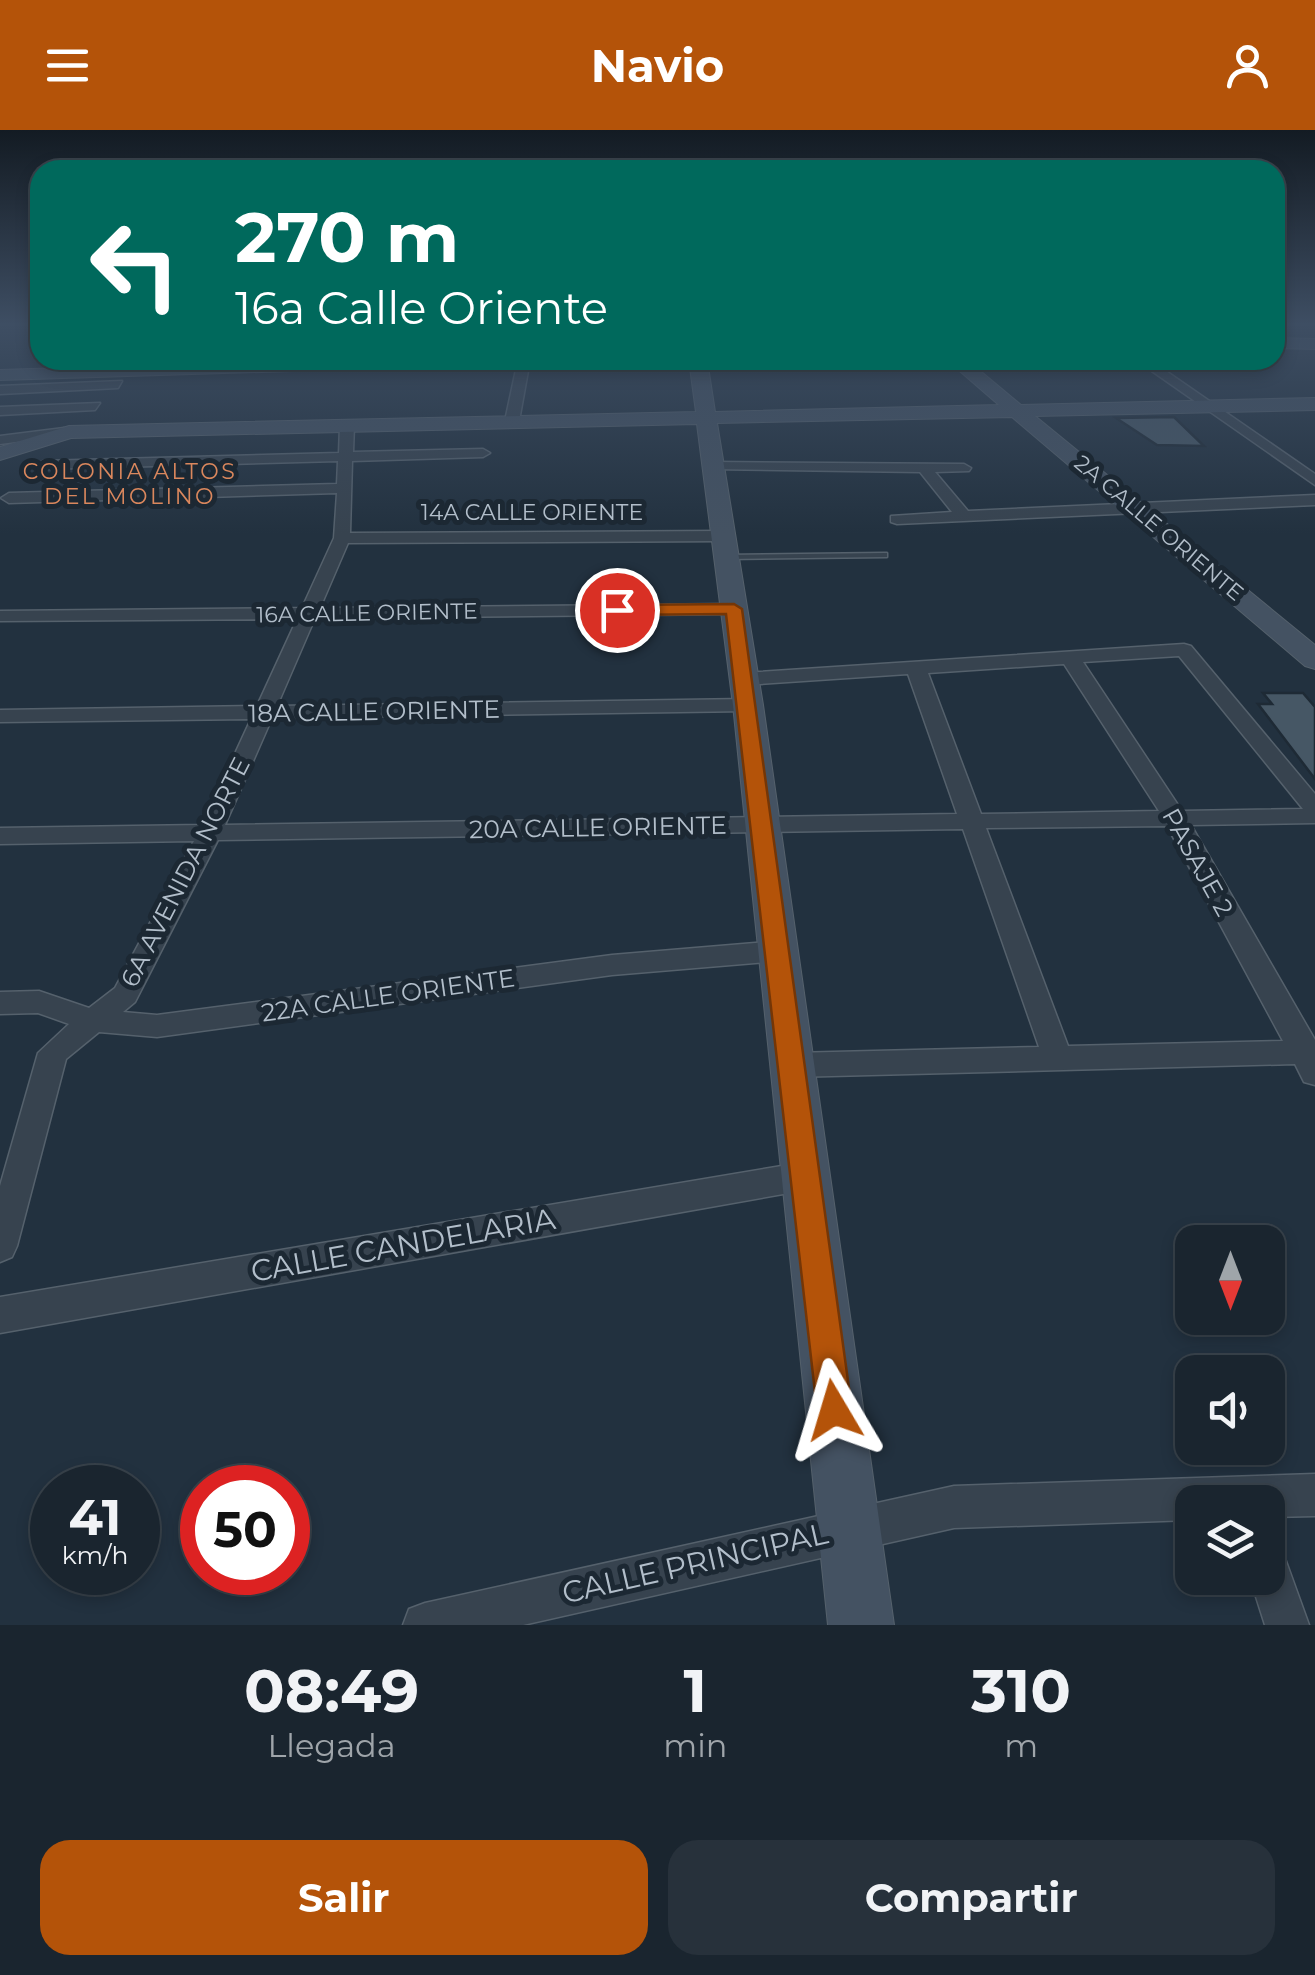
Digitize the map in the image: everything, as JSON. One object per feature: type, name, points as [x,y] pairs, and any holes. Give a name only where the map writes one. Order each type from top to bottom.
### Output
[{"type":"street","points":[[0,454],[69,432],[108,394]]},
{"type":"street","points":[[512,421],[517,394]]},
{"type":"street","points":[[703,394],[763,824],[861,1625]]},
{"type":"street","name":"2A CALLE ORIENTE","points":[[998,394],[1308,648]]},
{"type":"street","points":[[1192,394],[1315,480]]},
{"type":"street","points":[[0,440],[69,432],[348,417],[512,421],[1315,404]]},
{"type":"street","points":[[0,411],[95,406]]},
{"type":"street","points":[[342,538],[348,417]]},
{"type":"street","points":[[26,446],[34,449],[43,464]]},
{"type":"street","points":[[5,503],[43,464],[483,453]]},
{"type":"street","points":[[924,468],[964,516]]},
{"type":"street","points":[[714,475],[964,468]]},
{"type":"street","points":[[5,503],[342,488]]},
{"type":"street","points":[[897,520],[1315,500]]},
{"type":"street","name":"14A CALLE ORIENTE","points":[[342,538],[724,546]]},
{"type":"street","name":"6A AVENIDA NORTE","points":[[0,1246],[53,1053],[125,995],[210,833],[342,538]]},
{"type":"street","name":"16A CALLE ORIENTE","points":[[0,616],[734,609]]},
{"type":"street","name":"18A CALLE ORIENTE","points":[[0,716],[264,712],[746,692],[916,668],[1184,650],[1315,812]]},
{"type":"street","name":"PASAJE 2","points":[[1070,658],[1175,818],[1311,1059]]},
{"type":"street","points":[[916,668],[1058,1058]]},
{"type":"street","name":"20A CALLE ORIENTE","points":[[0,836],[975,822],[1315,812]]},
{"type":"street","name":"22A CALLE ORIENTE","points":[[0,1004],[39,1002],[95,1021],[157,1026],[612,966],[778,952]]},
{"type":"street","points":[[792,1065],[1058,1058],[1311,1059]]},
{"type":"street","name":"CALLE CANDELARIA","points":[[0,1315],[806,1176]]},
{"type":"street","name":"CALLE PRINCIPAL","points":[[1285,1498],[1315,1496]]},
{"type":"street","name":"CALLE PRINCIPAL","points":[[425,1625],[954,1506],[1175,1502]]},
{"type":"street","points":[[1277,1595],[1287,1625]]},
{"type":"lane","points":[[724,546],[884,555]]},
{"type":"building","points":[[1174,417],[1204,446],[1157,445],[1116,418]]},
{"type":"building","points":[[1263,693],[1303,693],[1315,707],[1315,779],[1258,704],[1272,704]]},
{"type":"district","name":"COLONIA ALTOS DEL MOLINO","points":[[130,484]]},
{"type":"route","points":[[617,610],[734,609],[834,1410]]}]
